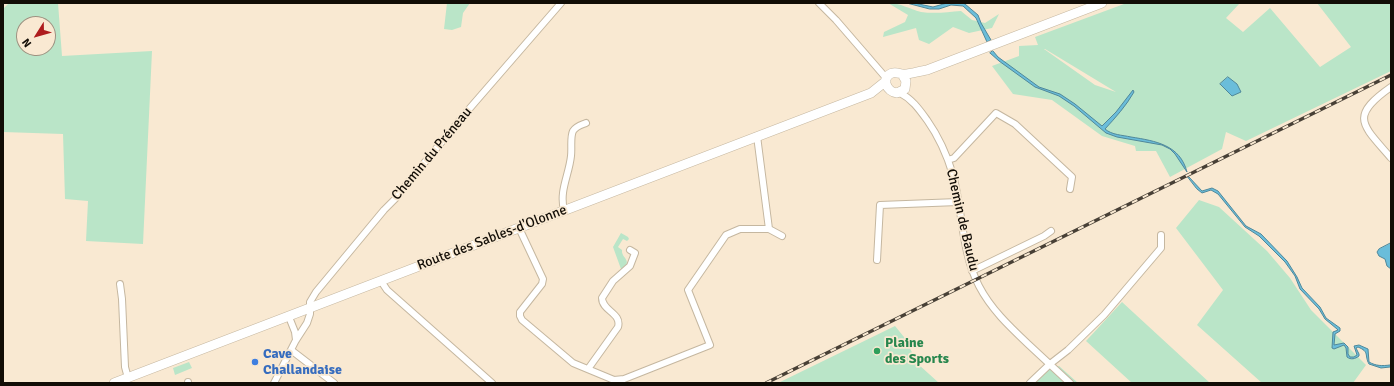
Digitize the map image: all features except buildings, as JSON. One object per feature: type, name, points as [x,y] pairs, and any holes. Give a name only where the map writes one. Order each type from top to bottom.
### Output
[{"type":"main road","points":[[890,91],[886,86],[888,78],[897,72],[902,74],[927,70],[1102,3]]},
{"type":"main road","points":[[904,88],[927,70]]},
{"type":"main road","points":[[902,74],[906,78],[904,88]]},
{"type":"main road","name":"Route des Sables-d'Olonne","points":[[871,93],[888,78]]},
{"type":"main road","name":"Route des Sables-d'Olonne","points":[[114,383],[871,93],[890,91],[894,93],[904,88]]},
{"type":"street","name":"Chemin du Préneau","points":[[274,383],[296,340],[307,323],[310,314],[309,309],[311,300],[316,292],[470,108],[561,3]]},
{"type":"street","points":[[820,3],[876,65],[884,70],[888,78]]},
{"type":"street","points":[[1391,87],[1371,103],[1364,113],[1364,120],[1370,134],[1391,158]]},
{"type":"street","name":"Chemin de Baudu","points":[[904,88],[934,130],[948,160],[953,176],[967,253],[972,271],[980,288],[997,314],[1070,383]]},
{"type":"street","points":[[948,160],[954,158],[996,113],[1015,124],[1072,177],[1070,189]]},
{"type":"street","points":[[564,210],[563,188],[571,157],[572,132],[577,126],[586,123]]},
{"type":"street","points":[[757,136],[768,229]]},
{"type":"street","points":[[876,260],[880,205],[958,202]]},
{"type":"street","points":[[518,228],[542,279],[542,284],[520,312],[522,320],[569,360],[614,381],[624,379],[710,345],[688,290],[726,234],[740,228],[768,229],[782,236]]},
{"type":"street","points":[[972,271],[1044,236],[1051,231]]},
{"type":"street","points":[[1030,383],[1050,364],[1068,350],[1112,307],[1161,248],[1161,235]]},
{"type":"street","points":[[588,369],[618,327],[618,318],[604,306],[602,298],[613,281],[630,266],[635,253],[630,250]]},
{"type":"street","points":[[381,281],[387,290],[492,383]]},
{"type":"street","points":[[120,284],[125,367],[128,378]]},
{"type":"street","points":[[289,317],[295,332],[296,340]]},
{"type":"street","points":[[291,350],[334,383]]},
{"type":"green space","points":[[9,3],[58,3],[62,56],[152,51],[143,244],[86,241],[88,201],[65,199],[63,134],[3,132],[3,9]]},
{"type":"green space","points":[[447,3],[470,3],[463,13],[461,27],[452,30],[444,29]]},
{"type":"green space","points":[[888,3],[905,6],[926,13],[961,11],[972,20],[985,23],[999,14],[992,28],[969,33],[953,27],[929,44],[919,40],[916,28],[883,37],[884,32],[905,22],[908,15]]},
{"type":"green space","points":[[1123,3],[1240,3],[1226,18],[1243,32],[1270,8],[1320,67],[1351,47],[1317,3],[1391,3],[1391,71],[1246,141],[1226,132],[1222,149],[1170,177],[1156,151],[1136,151],[1135,146],[1102,136],[1052,100],[1013,94],[992,66],[1019,56],[1019,46],[1038,45],[1035,37],[1124,4]],"holes":[[[1045,49],[1116,92],[1095,85]]]},
{"type":"green space","points":[[1199,200],[1219,207],[1267,251],[1290,278],[1311,310],[1366,365],[1353,383],[1262,383],[1197,325],[1223,290],[1176,228]]},
{"type":"green space","points":[[621,233],[629,239],[627,241],[623,239],[618,247],[622,250],[622,253],[627,261],[624,269],[621,269],[613,247]]},
{"type":"green space","points":[[1122,302],[1210,383],[1132,383],[1086,341]]},
{"type":"green space","name":"Plaine des Sports","points":[[895,326],[904,337],[918,364],[939,383],[778,383]]},
{"type":"green space","points":[[189,362],[192,368],[175,375],[173,368]]},
{"type":"green space","points":[[1059,366],[1078,383],[1034,383],[1048,370]]},
{"type":"water","points":[[907,3],[933,7],[947,3],[965,4],[978,15],[991,40],[987,42],[976,18],[963,6],[951,5],[939,9],[930,9]]},
{"type":"water","points":[[993,51],[998,57],[1039,87],[1060,94],[1102,126],[1116,112],[1133,90],[1134,92],[1128,102],[1105,129],[1114,134],[1149,140],[1166,146],[1173,150],[1179,156],[1184,163],[1187,172],[1170,149],[1162,145],[1117,137],[1106,133],[1074,106],[1059,96],[1035,87],[999,61],[990,53]]},
{"type":"water","points":[[1228,77],[1237,84],[1241,92],[1232,96],[1220,84]]},
{"type":"water","points":[[1188,177],[1202,191],[1212,188],[1218,191],[1246,226],[1261,234],[1287,261],[1302,288],[1320,307],[1326,318],[1340,328],[1340,331],[1335,334],[1334,345],[1344,343],[1348,347],[1348,354],[1350,357],[1354,357],[1357,355],[1354,346],[1359,345],[1368,349],[1369,362],[1384,366],[1391,365],[1391,368],[1381,368],[1369,364],[1364,350],[1358,347],[1356,348],[1359,356],[1353,359],[1347,357],[1346,348],[1344,345],[1334,349],[1332,348],[1333,332],[1338,330],[1325,319],[1319,309],[1300,289],[1295,276],[1285,262],[1259,236],[1245,227],[1218,194],[1211,190],[1202,193]]},
{"type":"water","points":[[1391,243],[1391,269],[1387,266],[1385,259],[1379,256],[1377,252],[1379,249]]},
{"type":"railway","points":[[766,383],[1391,75]]},
{"type":"place","name":"Plaine des Sports","points":[[877,351]]},
{"type":"place","name":"Cave Challandaise","points":[[255,362]]}]
